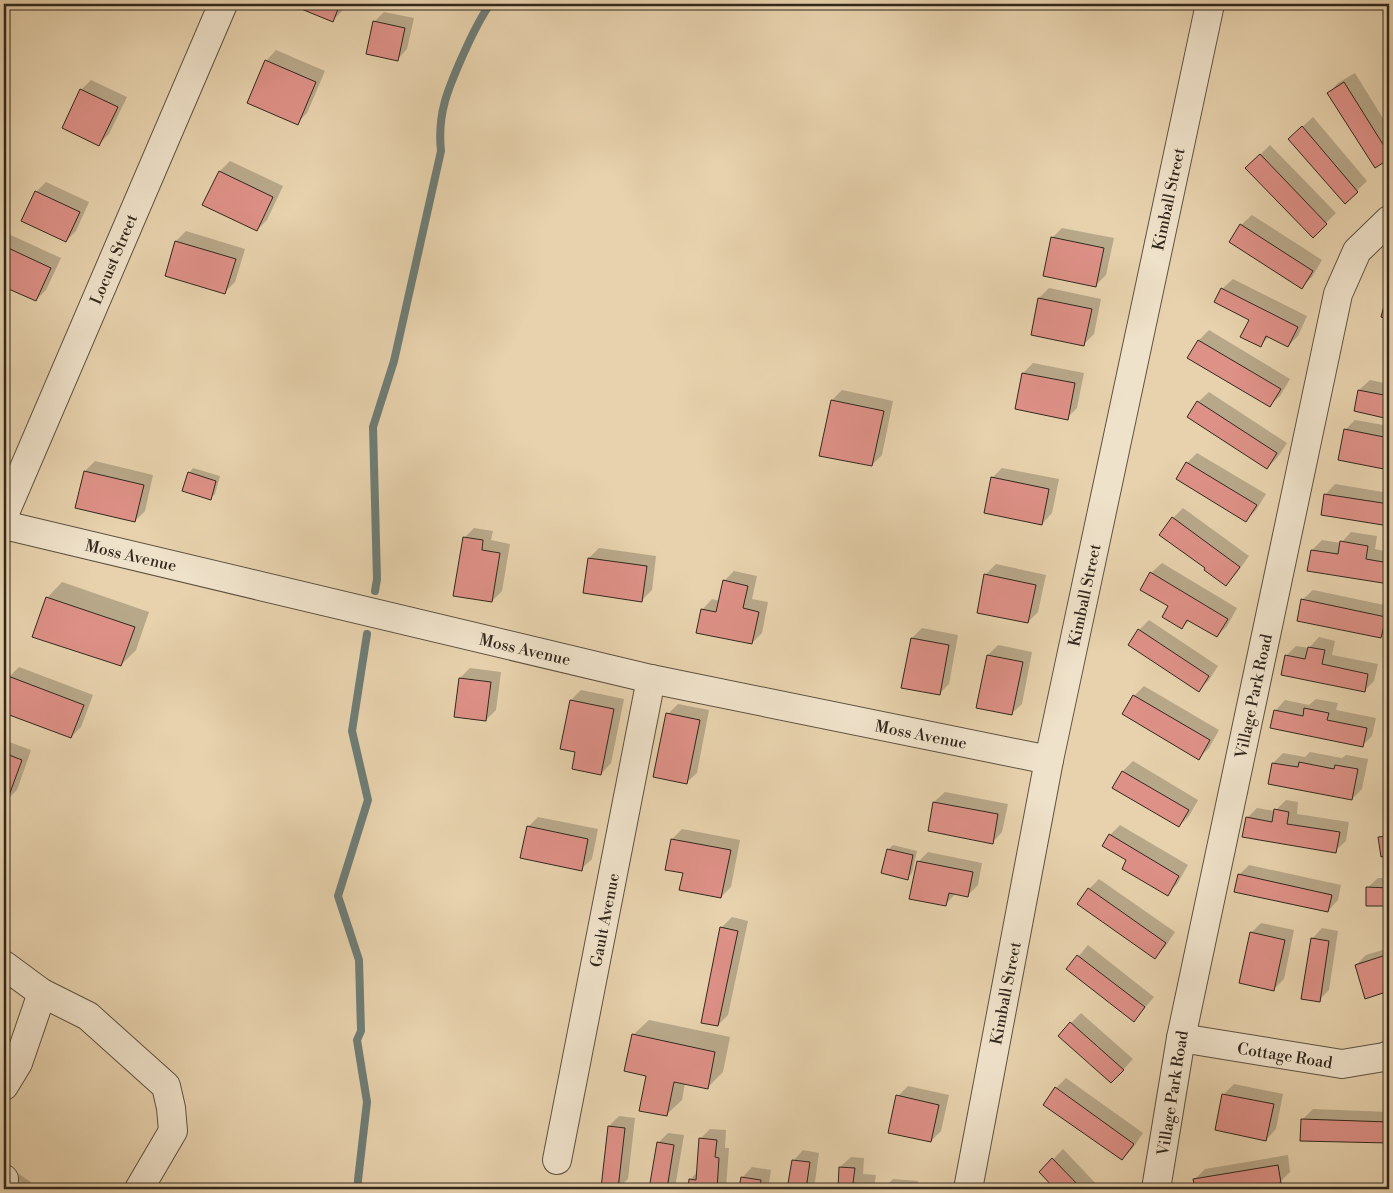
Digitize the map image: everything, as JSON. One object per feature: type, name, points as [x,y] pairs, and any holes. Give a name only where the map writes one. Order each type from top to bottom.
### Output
[{"type":"street","name":"Locust Street","points":[[4,515],[223,4]]},
{"type":"street","name":"Kimball Street","points":[[968,1189],[1049,760],[1210,4]]},
{"type":"street","name":"Village Park Road","points":[[1156,1189],[1181,1038],[1338,294],[1357,251],[1389,220]]},
{"type":"street","name":"Moss Avenue","points":[[4,525],[651,679],[1049,760]]},
{"type":"street","name":"Gault Avenue","points":[[557,1160],[651,679]]},
{"type":"street","points":[[4,965],[42,993],[88,1016],[166,1086],[171,1108],[173,1131],[139,1189]]},
{"type":"street","points":[[4,1086],[18,1063],[14,1042],[42,993]]},
{"type":"street","name":"Cottage Road","points":[[1181,1038],[1342,1064],[1389,1055]]},
{"type":"building","points":[[289,4],[340,4],[333,22]]},
{"type":"building","points":[[1385,4],[1389,4],[1389,12],[1384,11]]},
{"type":"building","points":[[373,21],[405,28],[398,61],[366,54]]},
{"type":"building","points":[[265,60],[316,82],[298,125],[247,103]]},
{"type":"building","points":[[1344,82],[1389,154],[1389,159],[1375,168],[1327,93]]},
{"type":"building","points":[[80,89],[118,107],[99,146],[62,128]]},
{"type":"building","points":[[1302,126],[1358,192],[1345,204],[1288,139]]},
{"type":"building","points":[[1260,154],[1327,224],[1313,238],[1245,168]]},
{"type":"building","points":[[219,171],[273,197],[257,231],[202,205]]},
{"type":"building","points":[[35,191],[80,212],[66,242],[21,221]]},
{"type":"building","points":[[1240,224],[1313,271],[1302,289],[1229,242]]},
{"type":"building","points":[[1051,237],[1104,248],[1096,287],[1043,276]]},
{"type":"building","points":[[175,241],[236,259],[225,294],[165,276]]},
{"type":"building","points":[[4,246],[51,268],[36,301],[4,287]]},
{"type":"building","points":[[1389,286],[1389,320],[1381,317]]},
{"type":"building","points":[[1221,288],[1298,327],[1288,347],[1266,336],[1261,347],[1240,337],[1249,320],[1214,302]]},
{"type":"building","points":[[1038,298],[1092,309],[1084,346],[1031,335]]},
{"type":"building","points":[[1198,340],[1281,389],[1270,407],[1187,358]]},
{"type":"building","points":[[1022,373],[1075,383],[1068,420],[1015,409]]},
{"type":"building","points":[[1358,390],[1389,396],[1389,419],[1354,411]]},
{"type":"building","points":[[831,400],[884,411],[872,466],[819,456]]},
{"type":"building","points":[[1197,401],[1277,453],[1267,469],[1187,417]]},
{"type":"building","points":[[1344,429],[1389,438],[1389,470],[1338,460]]},
{"type":"building","points":[[1186,462],[1257,505],[1246,522],[1176,479]]},
{"type":"building","points":[[84,471],[144,485],[135,522],[75,508]]},
{"type":"building","points":[[188,472],[216,481],[211,500],[182,491]]},
{"type":"building","points":[[991,477],[1049,489],[1042,525],[984,513]]},
{"type":"building","points":[[1324,494],[1389,504],[1389,526],[1321,515]]},
{"type":"building","points":[[1172,517],[1240,567],[1226,586],[1204,570],[1205,568],[1159,535]]},
{"type":"building","points":[[463,537],[483,540],[482,550],[500,553],[492,602],[453,596]]},
{"type":"building","points":[[1340,541],[1368,546],[1366,559],[1389,563],[1389,584],[1307,571],[1311,550],[1338,554]]},
{"type":"building","points":[[588,558],[647,566],[642,602],[583,593]]},
{"type":"building","points":[[1150,572],[1228,619],[1217,637],[1187,620],[1182,629],[1162,617],[1168,606],[1140,590]]},
{"type":"building","points":[[984,574],[1036,585],[1028,623],[977,613]]},
{"type":"building","points":[[723,580],[748,586],[743,608],[759,612],[752,644],[696,633],[701,609],[716,612]]},
{"type":"building","points":[[46,597],[135,627],[121,666],[32,637]]},
{"type":"building","points":[[1301,599],[1386,617],[1381,638],[1297,621]]},
{"type":"building","points":[[1138,629],[1209,676],[1199,692],[1128,645]]},
{"type":"building","points":[[911,638],[949,645],[940,695],[901,688]]},
{"type":"building","points":[[1308,647],[1325,650],[1322,664],[1368,674],[1365,692],[1281,675],[1285,655],[1305,659]]},
{"type":"building","points":[[987,655],[1023,662],[1012,715],[976,708]]},
{"type":"building","points":[[8,676],[84,705],[71,738],[4,713],[4,686]]},
{"type":"building","points":[[459,678],[491,682],[486,721],[454,717]]},
{"type":"building","points":[[1133,695],[1210,740],[1199,760],[1122,714]]},
{"type":"building","points":[[570,700],[614,709],[601,775],[572,769],[575,752],[560,749]]},
{"type":"building","points":[[1304,708],[1329,713],[1327,720],[1367,728],[1363,747],[1270,728],[1274,710],[1303,716]]},
{"type":"building","points":[[666,713],[700,720],[687,784],[653,777]]},
{"type":"building","points":[[4,753],[22,760],[7,801],[4,800]]},
{"type":"building","points":[[1299,762],[1334,769],[1335,765],[1358,769],[1352,800],[1268,784],[1272,763],[1298,767]]},
{"type":"building","points":[[1122,771],[1189,810],[1179,827],[1112,788]]},
{"type":"building","points":[[933,802],[998,814],[993,844],[928,831]]},
{"type":"building","points":[[1274,809],[1289,812],[1287,824],[1340,832],[1336,853],[1242,837],[1246,817],[1272,822]]},
{"type":"building","points":[[527,826],[588,839],[582,871],[520,858]]},
{"type":"building","points":[[1109,834],[1179,876],[1168,896],[1122,869],[1126,860],[1102,846]]},
{"type":"building","points":[[1389,836],[1389,855],[1381,857],[1378,837]]},
{"type":"building","points":[[671,839],[731,850],[721,898],[679,890],[683,873],[665,870]]},
{"type":"building","points":[[887,849],[913,855],[908,880],[881,873]]},
{"type":"building","points":[[917,861],[973,872],[968,897],[949,893],[946,906],[909,899]]},
{"type":"building","points":[[1238,874],[1332,895],[1328,912],[1234,892]]},
{"type":"building","points":[[1366,887],[1389,888],[1389,906],[1366,906]]},
{"type":"building","points":[[1088,888],[1166,943],[1155,959],[1077,904]]},
{"type":"building","points":[[720,927],[738,931],[718,1026],[701,1023]]},
{"type":"building","points":[[1250,932],[1285,940],[1274,991],[1239,983]]},
{"type":"building","points":[[1311,938],[1329,941],[1320,1002],[1301,999]]},
{"type":"building","points":[[1389,954],[1389,991],[1365,999],[1355,965]]},
{"type":"building","points":[[1077,955],[1145,1007],[1134,1022],[1066,969]]},
{"type":"building","points":[[1070,1022],[1124,1070],[1111,1083],[1058,1036]]},
{"type":"building","points":[[632,1034],[715,1052],[708,1089],[674,1082],[667,1116],[639,1111],[646,1076],[624,1071]]},
{"type":"building","points":[[1055,1087],[1134,1144],[1122,1160],[1043,1105]]},
{"type":"building","points":[[1222,1094],[1274,1104],[1266,1141],[1215,1130]]},
{"type":"building","points":[[896,1095],[939,1105],[931,1142],[888,1133]]},
{"type":"building","points":[[1301,1119],[1389,1122],[1389,1143],[1300,1141]]},
{"type":"building","points":[[608,1126],[625,1128],[618,1189],[601,1188]]},
{"type":"building","points":[[699,1138],[717,1140],[715,1157],[719,1158],[717,1189],[688,1189],[689,1179],[696,1180]]},
{"type":"building","points":[[657,1142],[674,1145],[667,1189],[649,1189]]},
{"type":"building","points":[[1052,1158],[1082,1189],[1055,1189],[1039,1172]]},
{"type":"building","points":[[792,1160],[810,1162],[806,1189],[787,1189]]},
{"type":"building","points":[[1278,1165],[1281,1183],[1243,1189],[1195,1189],[1193,1179]]},
{"type":"building","points":[[839,1167],[855,1168],[853,1183],[866,1185],[866,1189],[838,1189]]},
{"type":"building","points":[[741,1177],[761,1180],[760,1189],[739,1189]]},
{"type":"waterway","points":[[375,591],[377,579],[373,427],[394,361],[441,151],[440,137],[445,102],[469,42],[490,4]]},
{"type":"waterway","points":[[358,1189],[367,1102],[357,1040],[361,1031],[359,960],[338,896],[368,800],[352,731],[367,634]]}]
